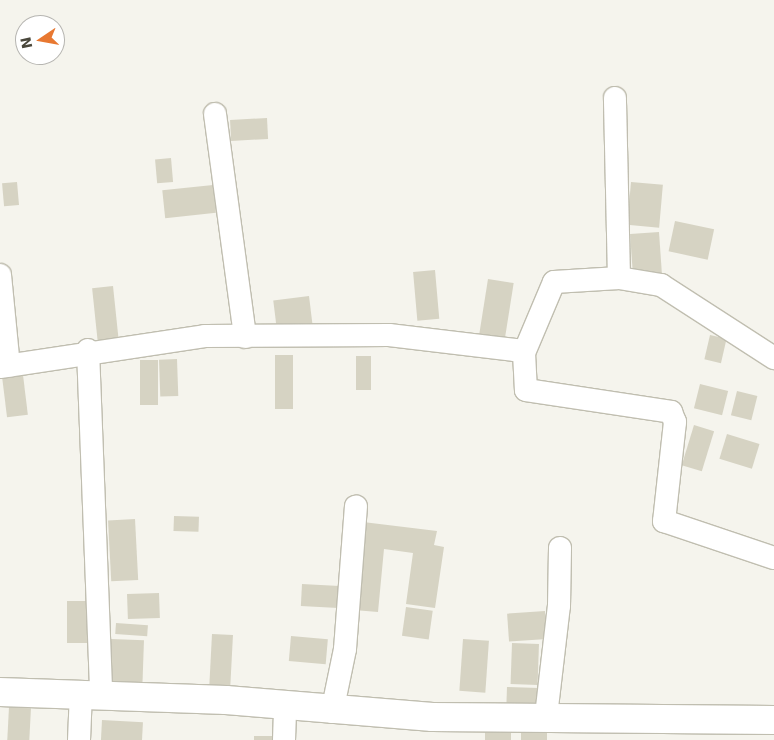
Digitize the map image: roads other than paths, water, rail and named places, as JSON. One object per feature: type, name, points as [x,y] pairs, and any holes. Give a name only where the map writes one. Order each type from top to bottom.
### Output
[{"type":"street","points":[[615,98],[619,278]]},
{"type":"street","points":[[215,114],[245,337]]},
{"type":"street","points":[[0,275],[4,366],[88,350],[172,338],[389,335],[524,353]]},
{"type":"street","points":[[774,358],[662,286],[619,278],[554,282],[524,353],[526,390],[671,412],[675,422],[664,521],[774,558]]},
{"type":"street","points":[[79,740],[91,694],[88,350]]},
{"type":"street","points":[[332,712],[345,649],[356,506]]},
{"type":"street","points":[[546,716],[559,606],[560,548]]},
{"type":"street","points":[[0,692],[226,700],[285,708],[432,718],[546,716],[774,720]]},
{"type":"street","points":[[284,740],[285,708]]}]
